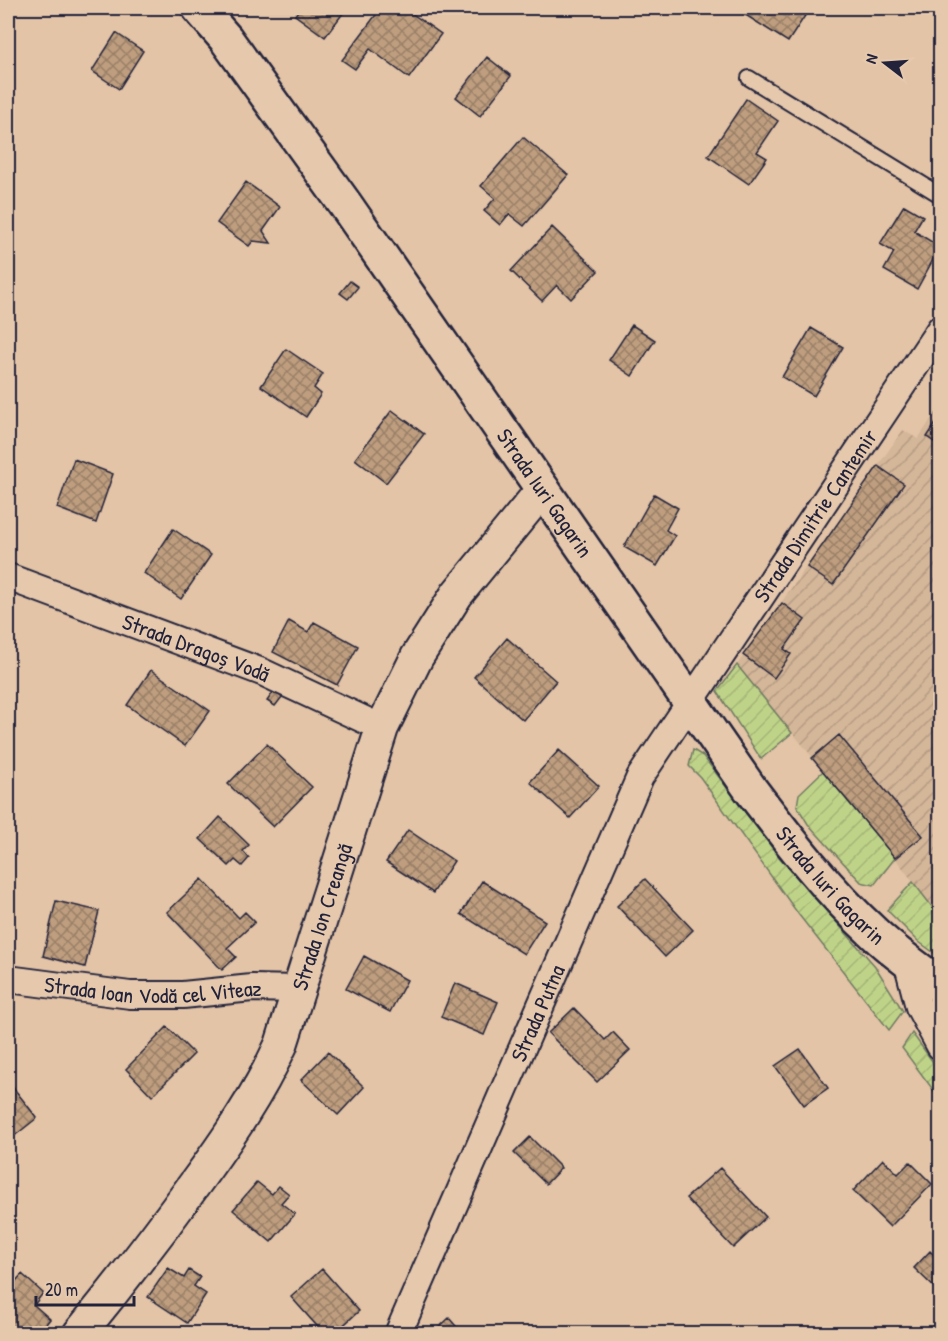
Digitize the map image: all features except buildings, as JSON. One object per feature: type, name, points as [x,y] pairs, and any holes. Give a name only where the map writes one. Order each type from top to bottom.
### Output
[{"type":"main road","name":"Strada Iuri Gagarin","points":[[200,8],[226,39],[345,204],[751,790],[787,837],[844,903],[875,934],[940,985]]},
{"type":"street","name":"Strada Dimitrie Cantemir","points":[[690,701],[940,329]]},
{"type":"street","name":"Strada Ion Creangă","points":[[79,1334],[147,1249],[218,1152],[264,1081],[281,1045],[382,728],[417,657],[457,594],[543,489]]},
{"type":"street","name":"Strada Dragoș Vodă","points":[[8,577],[262,672],[382,728]]},
{"type":"street","name":"Strada Putna","points":[[398,1334],[640,777],[690,701]]},
{"type":"street","name":"Strada Iuri Gagarin","points":[[907,961],[919,1007],[940,1046]]},
{"type":"street","name":"Strada Ioan Vodă cel Viteaz","points":[[8,979],[130,995],[183,995],[252,988],[297,989]]},
{"type":"lane","points":[[749,78],[940,195]]},
{"type":"shaded area","points":[[940,406],[940,917],[895,858],[737,665],[903,430],[918,439]]},
{"type":"green space","points":[[737,665],[792,733],[761,759],[717,691]]},
{"type":"green space","points":[[693,750],[703,756],[779,857],[875,966],[903,1011],[889,1030],[799,915],[700,777],[689,766]]},
{"type":"green space","points":[[823,771],[895,858],[874,885],[861,882],[808,824],[797,806],[799,794]]},
{"type":"green space","points":[[913,882],[940,917],[940,957],[919,942],[887,910]]},
{"type":"green space","points":[[912,1033],[940,1072],[940,1099],[902,1048]]}]
